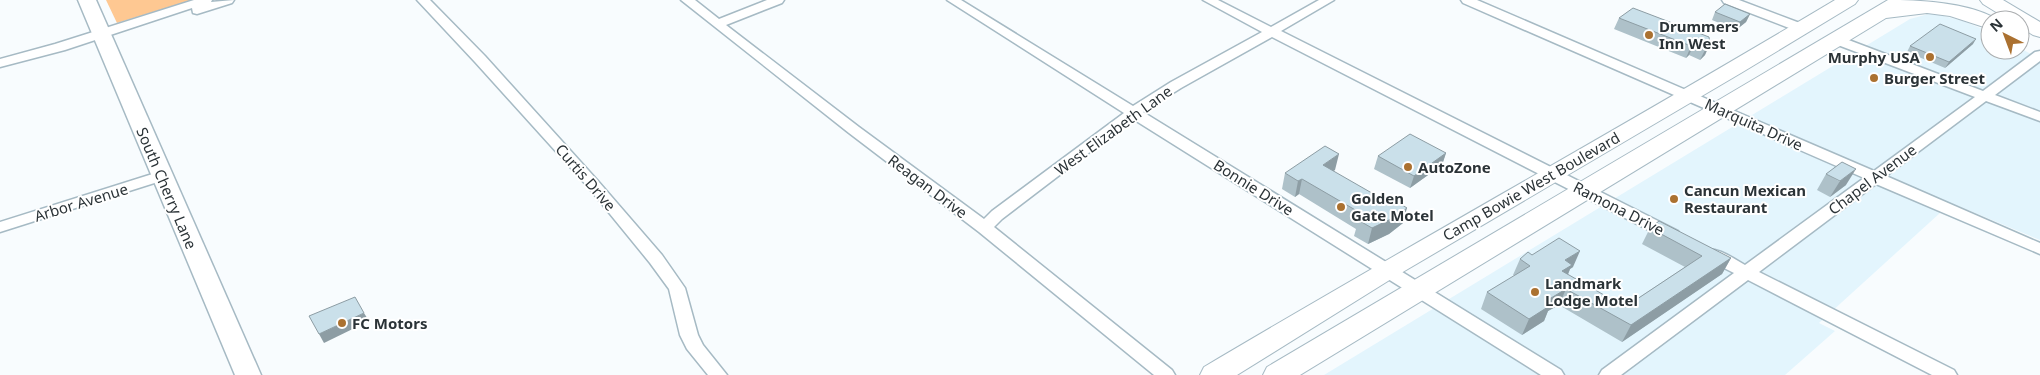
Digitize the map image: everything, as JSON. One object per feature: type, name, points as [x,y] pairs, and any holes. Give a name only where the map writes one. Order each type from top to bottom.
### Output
[{"type":"main road","name":"Camp Bowie West Boulevard","points":[[1277,375],[1584,190],[1722,110],[1902,0]]},
{"type":"main road","points":[[1946,0],[1980,17]]},
{"type":"main road","points":[[1975,0],[1997,10]]},
{"type":"main road","points":[[1990,0],[2040,31]]},
{"type":"main road","name":"Camp Bowie West Boulevard","points":[[1214,375],[1387,270],[1688,96],[1842,3]]},
{"type":"main road","points":[[1839,37],[1901,7],[1912,5],[1956,11],[1980,19]]},
{"type":"street","name":"South Cherry Lane","points":[[87,0],[248,375]]},
{"type":"street","points":[[0,63],[101,34],[206,0]]},
{"type":"street","points":[[101,34],[124,32],[228,0]]},
{"type":"street","name":"Curtis Drive","points":[[423,0],[480,59],[593,184],[656,259],[677,288],[689,335],[696,349],[718,375]]},
{"type":"street","name":"Reagan Drive","points":[[687,0],[985,228],[1166,375]]},
{"type":"street","points":[[718,24],[778,0]]},
{"type":"street","name":"Bonnie Drive","points":[[952,0],[1555,375]]},
{"type":"street","name":"Ramona Drive","points":[[1210,0],[1948,375]]},
{"type":"street","name":"West Elizabeth Lane","points":[[985,228],[997,215],[1133,112],[1176,85],[1328,0]]},
{"type":"street","name":"Marquita Drive","points":[[1467,0],[2040,249]]},
{"type":"street","points":[[1728,0],[1801,28]]},
{"type":"street","points":[[1839,37],[2040,117]]},
{"type":"street","name":"Chapel Avenue","points":[[1608,375],[2040,55]]},
{"type":"street","name":"Arbor Avenue","points":[[0,227],[162,176]]},
{"type":"shaded area","points":[[106,0],[192,0],[117,23]]},
{"type":"shaded area","points":[[1932,13],[1963,21],[1980,28],[1980,60],[2030,60],[2030,54],[2040,59],[2040,240],[1951,203],[1819,323],[1835,331],[1785,375],[1324,375],[1910,19]]},
{"type":"building","points":[[1725,4],[1750,14],[1740,22],[1715,12]]},
{"type":"building","points":[[1633,8],[1709,37],[1710,44],[1706,48],[1695,43],[1691,46],[1619,18]]},
{"type":"building","points":[[1940,24],[1976,39],[1949,62],[1910,46]]},
{"type":"building","points":[[1410,134],[1446,153],[1414,176],[1378,156]]},
{"type":"building","points":[[1325,146],[1339,154],[1323,165],[1391,204],[1396,201],[1407,208],[1393,218],[1372,228],[1358,220],[1364,215],[1302,179],[1298,181],[1285,173]]},
{"type":"building","points":[[1842,162],[1856,169],[1840,181],[1826,174]]},
{"type":"building","points":[[1659,221],[1731,258],[1631,325],[1566,289],[1546,301],[1551,305],[1529,319],[1487,292],[1530,266],[1520,259],[1528,252],[1532,255],[1559,238],[1580,251],[1565,260],[1572,265],[1562,271],[1625,307],[1702,256],[1650,228]]},
{"type":"building","points":[[355,297],[364,313],[319,334],[309,316]]},
{"type":"place","name":"Drummers Inn West","points":[[1649,35]]},
{"type":"place","name":"Murphy USA","points":[[1930,57]]},
{"type":"place","name":"Burger Street","points":[[1874,78]]},
{"type":"place","name":"AutoZone","points":[[1408,167]]},
{"type":"place","name":"Cancun Mexican Restaurant","points":[[1674,199]]},
{"type":"place","name":"Golden Gate Motel","points":[[1341,207]]},
{"type":"place","name":"Landmark Lodge Motel","points":[[1535,292]]},
{"type":"place","name":"FC Motors","points":[[342,323]]}]
